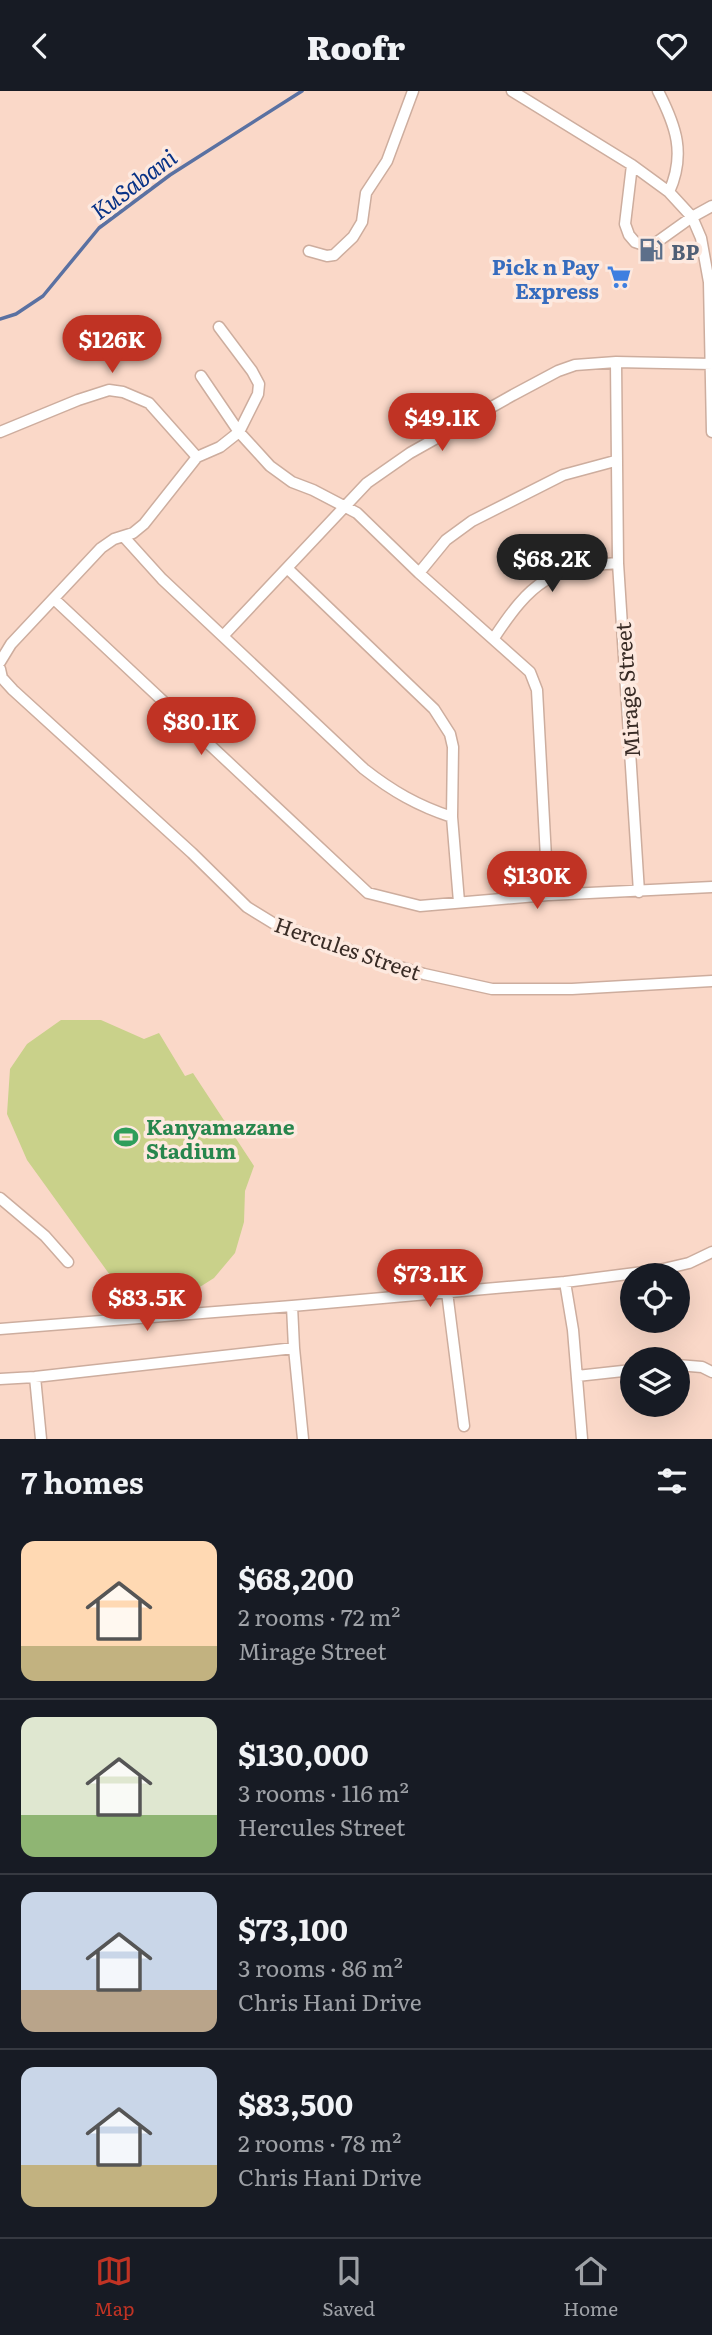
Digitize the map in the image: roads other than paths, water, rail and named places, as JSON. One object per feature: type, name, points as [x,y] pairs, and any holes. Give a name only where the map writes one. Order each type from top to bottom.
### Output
[{"type":"street","points":[[309,251],[334,255],[353,237],[363,218],[366,193],[387,161],[413,91]]},
{"type":"street","points":[[512,91],[632,165],[669,192],[692,217],[701,238],[709,282],[712,432]]},
{"type":"street","points":[[658,91],[672,122],[678,151],[678,167],[669,192]]},
{"type":"street","points":[[632,165],[625,224],[635,242],[644,245],[657,242],[692,217],[712,207]]},
{"type":"street","points":[[0,662],[11,644],[101,548],[144,524],[197,457],[220,447],[239,432],[258,394],[259,384],[219,327]]},
{"type":"street","points":[[223,636],[345,507],[385,469],[543,379],[575,365],[616,362],[711,365]]},
{"type":"street","name":"Mirage Street","points":[[616,362],[618,563],[639,892]]},
{"type":"street","points":[[201,376],[257,454],[282,476],[345,507],[368,522],[419,573],[530,672],[537,691],[548,895]]},
{"type":"street","points":[[0,432],[88,396],[109,390],[123,391],[149,403],[197,457]]},
{"type":"street","points":[[419,573],[446,540],[472,521],[563,475],[615,461]]},
{"type":"street","points":[[124,537],[162,579],[364,769],[392,791],[424,808],[452,817]]},
{"type":"street","points":[[494,638],[514,608],[540,583],[568,569],[618,563]]},
{"type":"street","points":[[287,568],[434,709],[444,722],[453,747],[452,817],[459,902]]},
{"type":"street","points":[[54,599],[368,893],[420,906],[548,895],[712,887]]},
{"type":"street","name":"Hercules Street","points":[[0,669],[2,678],[13,689],[247,907],[273,923],[386,963],[492,989],[572,989],[712,981]]},
{"type":"street","points":[[0,1198],[45,1236],[68,1262]]},
{"type":"street","points":[[0,1329],[565,1282],[659,1270],[689,1263],[712,1252]]},
{"type":"street","points":[[565,1282],[573,1330],[582,1439]]},
{"type":"street","points":[[447,1292],[464,1426]]},
{"type":"street","points":[[292,1306],[303,1439]]},
{"type":"street","points":[[0,1379],[294,1347]]},
{"type":"street","points":[[690,1366],[702,1367],[712,1372]]},
{"type":"street","points":[[577,1376],[620,1371]]},
{"type":"street","points":[[35,1377],[41,1439]]},
{"type":"waterway","name":"KuSabani","points":[[0,319],[16,314],[43,296],[99,228],[170,175],[302,91]]},
{"type":"place","name":"BP","points":[[651,250]]},
{"type":"place","name":"Pick n Pay Express","points":[[619,277]]},
{"type":"place","name":"Kanyamazane Stadium","points":[[126,1137]]}]
